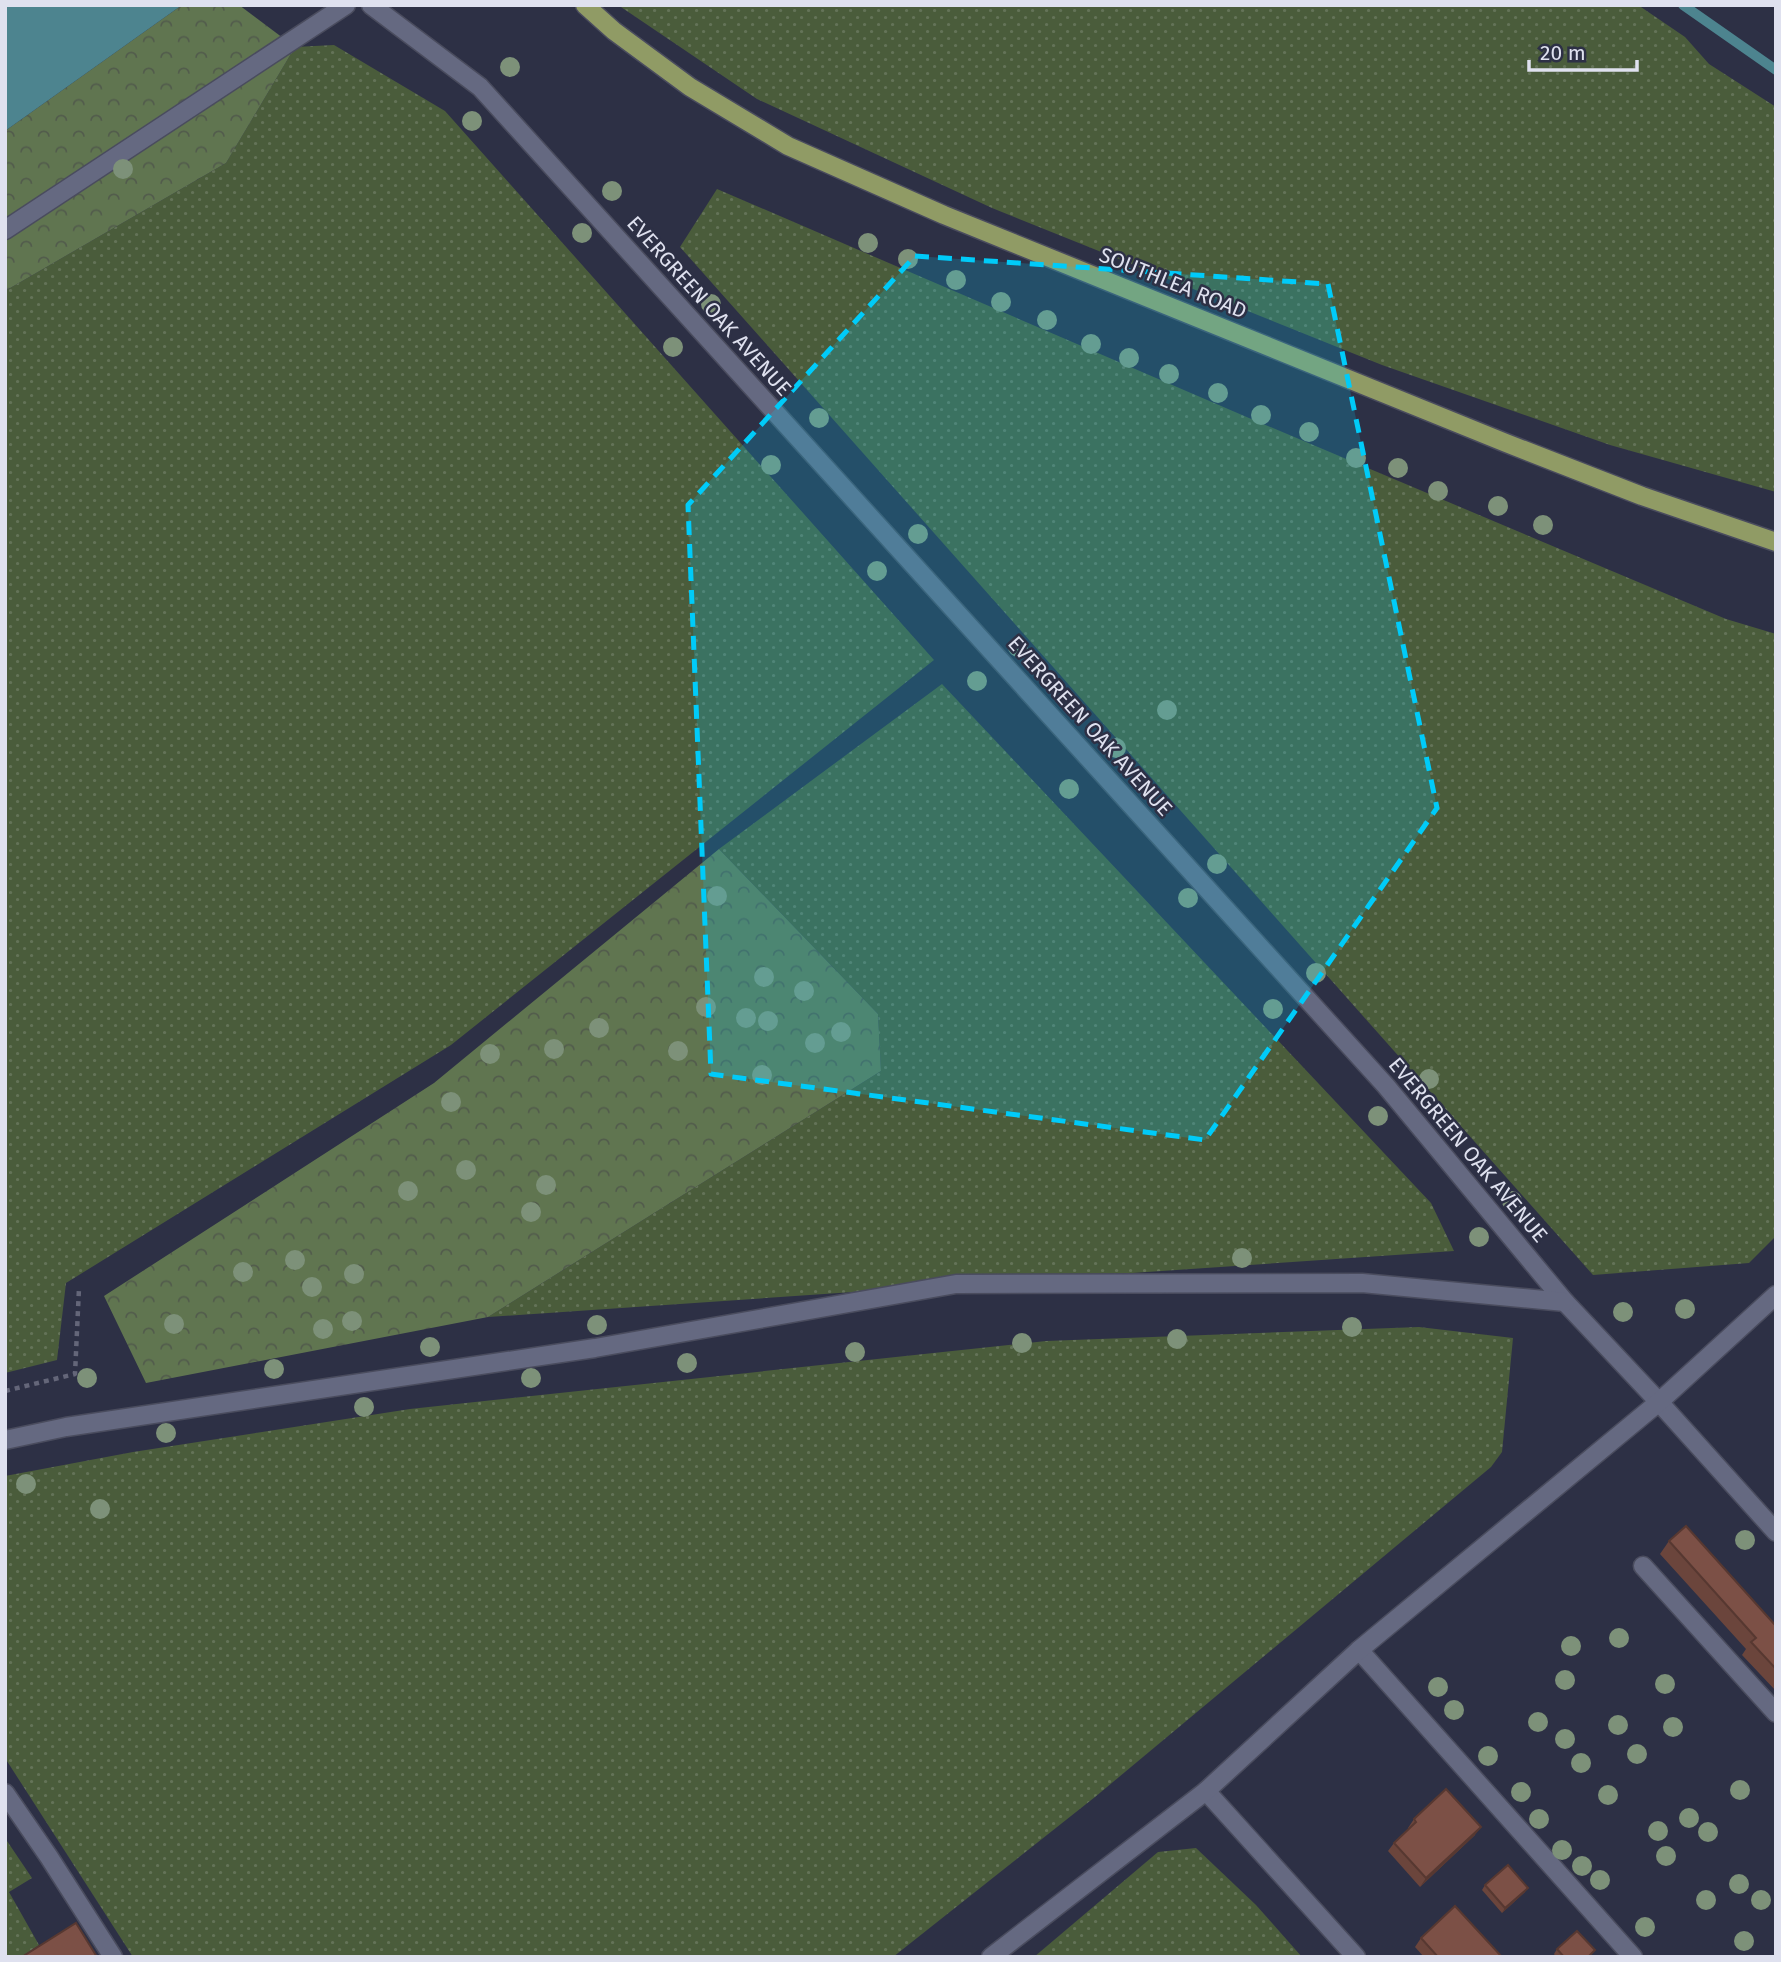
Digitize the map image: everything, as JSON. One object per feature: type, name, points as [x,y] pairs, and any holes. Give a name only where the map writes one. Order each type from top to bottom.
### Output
[{"type":"main road","name":"SOUTHLEA ROAD","points":[[585,5],[614,31],[690,87],[788,146],[944,215],[1506,443],[1642,496],[1776,542]]},
{"type":"lane","points":[[5,230],[346,5]]},
{"type":"lane","name":"EVERGREEN OAK AVENUE","points":[[371,5],[480,87],[1386,1086],[1565,1302],[1776,1532]]},
{"type":"lane","points":[[5,1440],[66,1427],[595,1348],[956,1284],[1362,1283],[1565,1302]]},
{"type":"lane","points":[[991,1957],[1206,1791],[1359,1650],[1659,1402],[1776,1295]]},
{"type":"lane","points":[[1643,1566],[1776,1713]]},
{"type":"lane","points":[[1359,1650],[1633,1957]]},
{"type":"lane","points":[[1206,1791],[1356,1957]]},
{"type":"lane","points":[[5,1793],[113,1957]]},
{"type":"path","points":[[5,1391],[75,1374],[79,1287]]},
{"type":"highlighted area","points":[[915,256],[1328,284],[1437,808],[1205,1140],[711,1074],[688,505]]},
{"type":"shaded area","points":[[5,5],[182,5],[5,131]]},
{"type":"shaded area","points":[[618,5],[1638,5],[1685,37],[1709,64],[1776,107],[1776,492],[1610,445],[1382,365],[992,208],[757,99]]},
{"type":"shaded area","points":[[334,45],[445,111],[934,660],[451,1045],[66,1283],[57,1360],[5,1373],[5,291],[226,163],[295,47]]},
{"type":"shaded area","points":[[717,189],[1726,619],[1776,634],[1776,1236],[1749,1263],[1593,1275],[680,247]]},
{"type":"shaded area","points":[[942,684],[1431,1203],[1454,1251],[488,1317],[881,1071],[878,1014],[719,849]]},
{"type":"shaded area","points":[[1419,1327],[1513,1338],[1502,1452],[1491,1467],[1095,1797],[893,1957],[133,1957],[5,1758],[5,1476],[133,1452],[410,1409],[1046,1341]]},
{"type":"shaded area","points":[[5,1838],[32,1878],[9,1892],[39,1945],[21,1957],[5,1957]]},
{"type":"shaded area","points":[[1196,1848],[1256,1905],[1302,1957],[1034,1957],[1158,1852]]},
{"type":"green space","points":[[182,5],[239,5],[295,47],[226,163],[5,291],[5,131]]},
{"type":"green space","points":[[719,849],[878,1014],[881,1071],[488,1317],[146,1383],[104,1296],[434,1083]]},
{"type":"building","points":[[1686,1526],[1776,1626],[1776,1669],[1751,1642],[1756,1638],[1669,1541]]},
{"type":"building","points":[[1446,1789],[1481,1827],[1426,1878],[1394,1843],[1416,1822],[1414,1819]]},
{"type":"building","points":[[1508,1865],[1528,1888],[1505,1908],[1485,1885]]},
{"type":"building","points":[[1455,1906],[1502,1957],[1438,1957],[1421,1938]]},
{"type":"building","points":[[76,1923],[97,1957],[22,1957]]},
{"type":"building","points":[[1577,1931],[1595,1950],[1588,1957],[1564,1957],[1557,1949]]},
{"type":"waterway","points":[[1683,5],[1776,70]]}]
